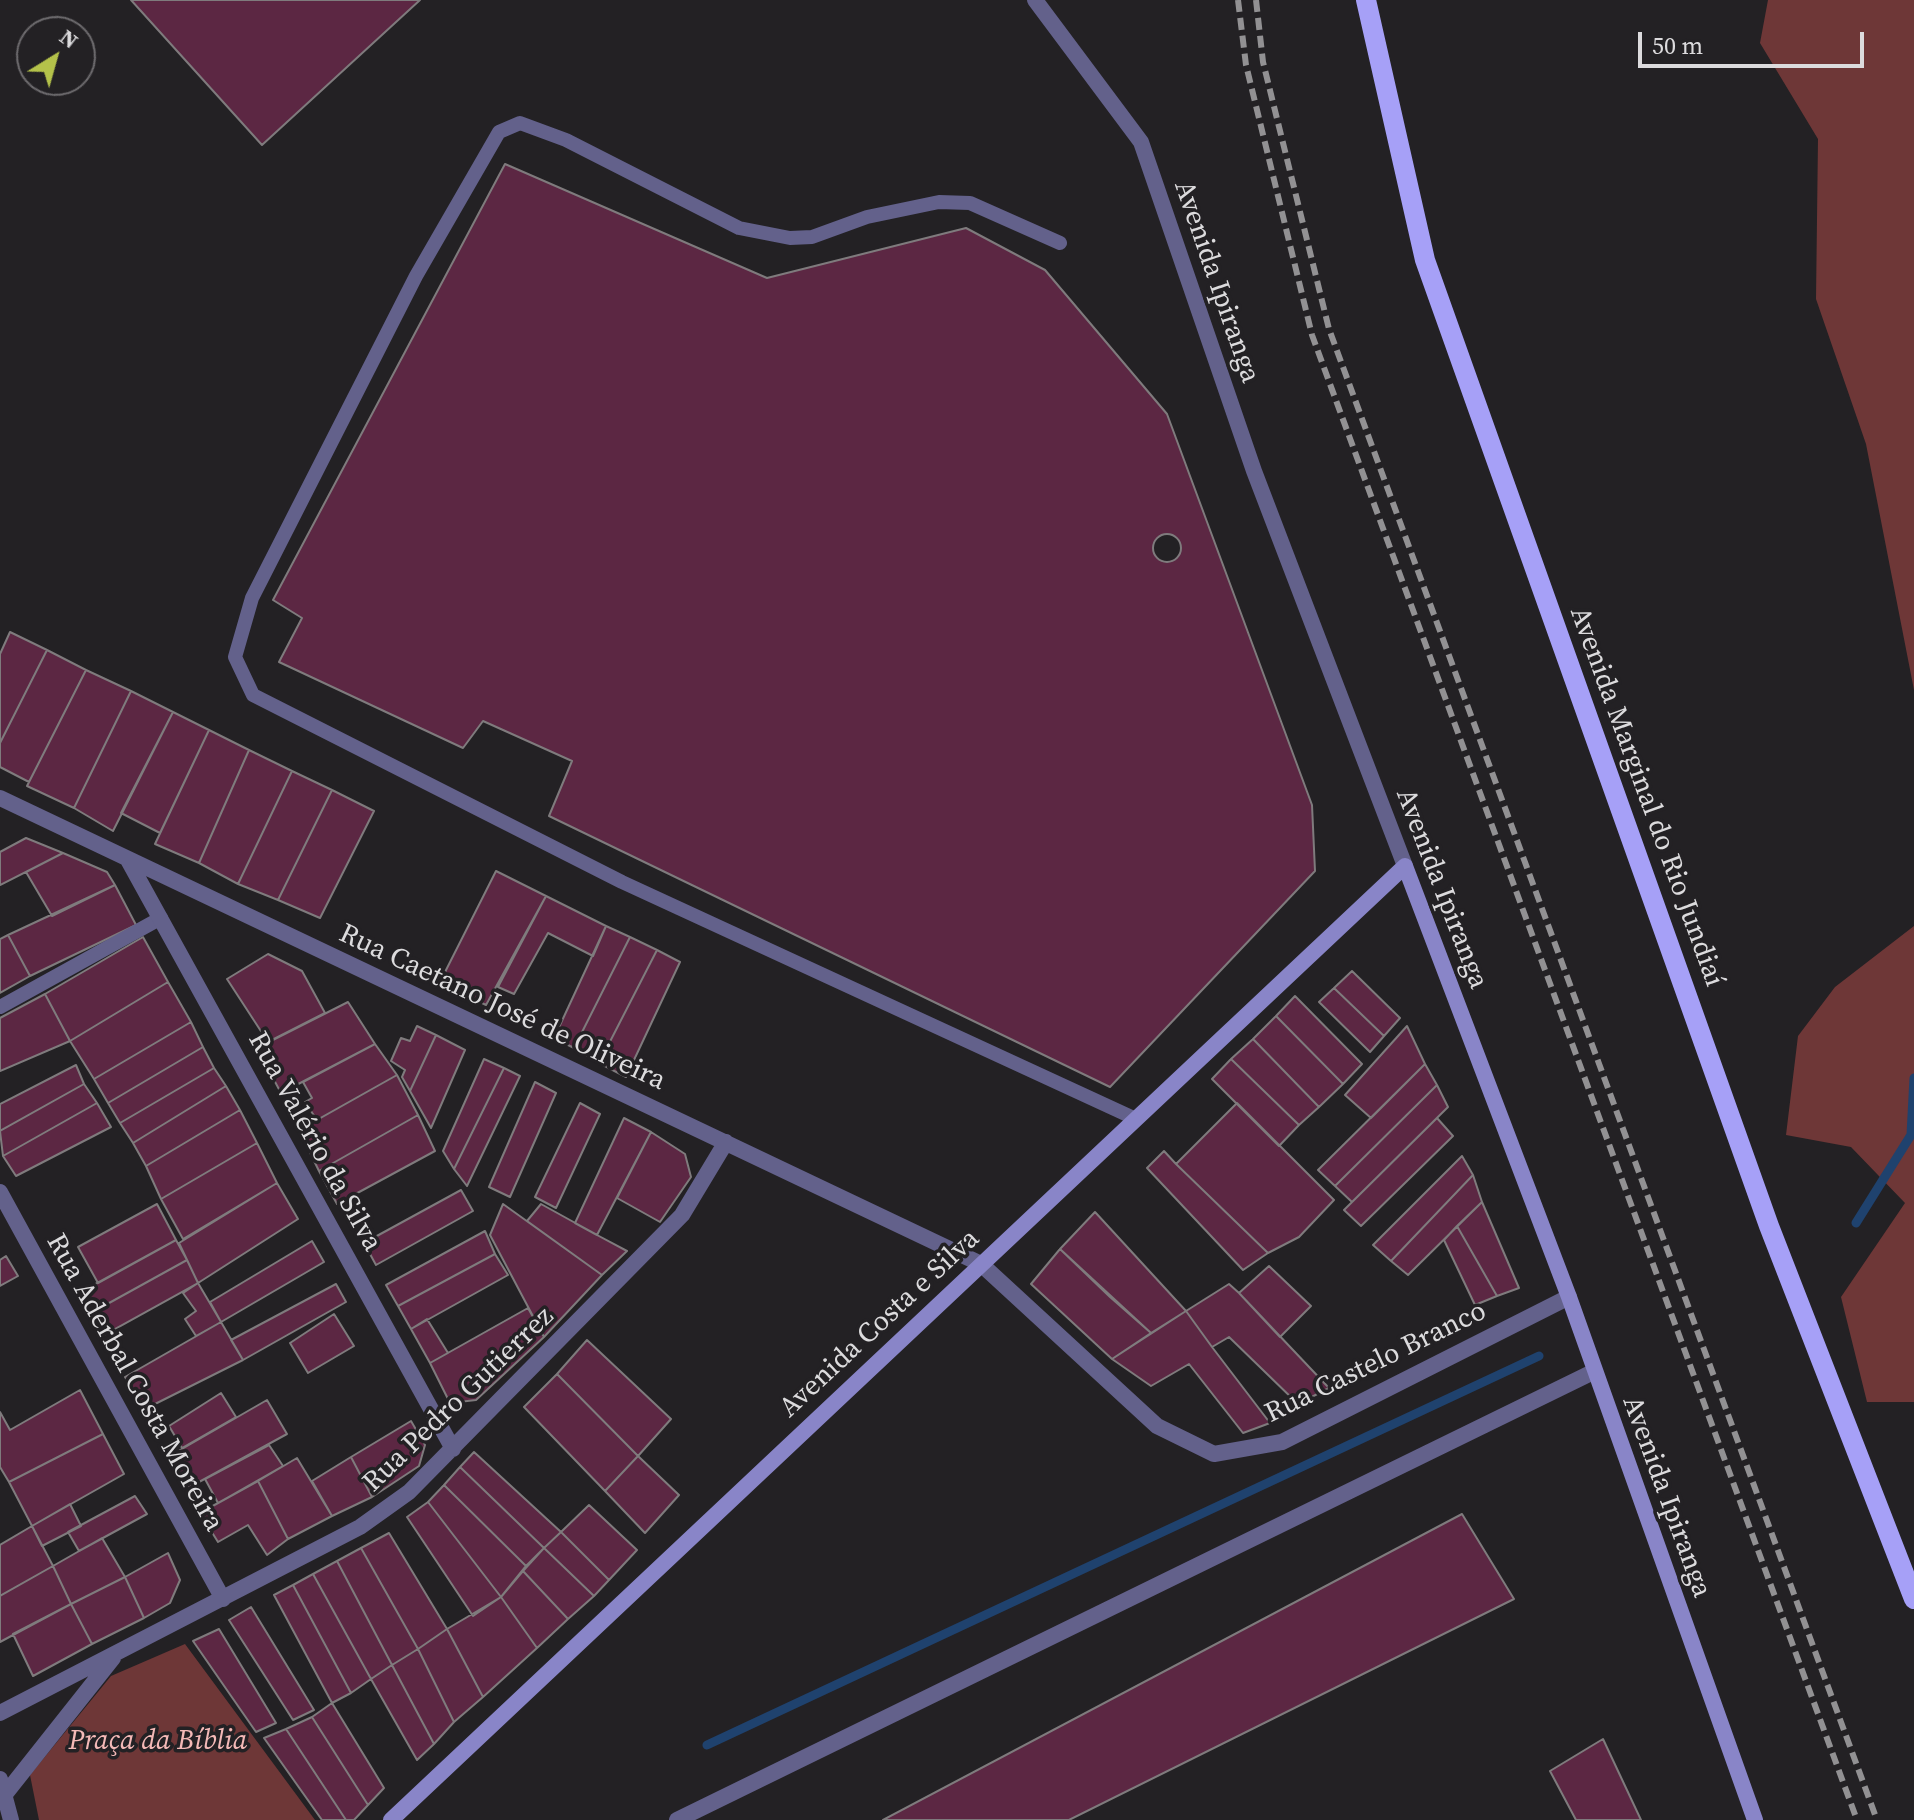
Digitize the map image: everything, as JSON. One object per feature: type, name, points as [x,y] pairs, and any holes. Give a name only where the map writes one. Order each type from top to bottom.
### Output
[{"type":"main road","name":"Avenida Marginal do Rio Jundiaí","points":[[1366,0],[1425,260],[1769,1226],[1914,1599]]},
{"type":"main road","name":"Avenida Costa e Silva","points":[[391,1820],[1405,866]]},
{"type":"main road","name":"Avenida Ipiranga","points":[[1405,866],[1571,1303],[1590,1365],[1755,1820]]},
{"type":"street","name":"Avenida Ipiranga","points":[[1035,0],[1141,142],[1254,471],[1405,866]]},
{"type":"street","name":"Rua Caetano José de Oliveira","points":[[0,798],[981,1264]]},
{"type":"street","name":"Rua Valério da Silva","points":[[128,860],[453,1449]]},
{"type":"street","name":"Rua Pedro Gutierrez","points":[[0,1713],[360,1527],[409,1492],[682,1215],[726,1142]]},
{"type":"street","name":"Rua Aderbal Costa Moreira","points":[[0,1192],[223,1599]]},
{"type":"street","name":"Rua Castelo Branco","points":[[981,1264],[1157,1426],[1214,1454],[1282,1442],[1571,1303]]},
{"type":"street","points":[[677,1820],[1590,1365]]},
{"type":"street","points":[[11,1820],[3,1786],[116,1653]]},
{"type":"lane","points":[[1060,243],[970,203],[939,202],[867,217],[812,237],[790,238],[739,228],[566,140],[520,123],[499,132],[416,276],[259,584],[235,657],[253,695],[622,882],[1136,1119]]},
{"type":"lane","points":[[0,1007],[161,918]]},
{"type":"green space","points":[[1768,0],[1914,0],[1914,690],[1866,444],[1816,299],[1818,139],[1760,43]]},
{"type":"green space","points":[[1914,926],[1914,1402],[1867,1402],[1841,1297],[1905,1203],[1851,1147],[1786,1135],[1798,1036],[1835,987]]},
{"type":"green space","name":"Praça da Bíblia","points":[[185,1644],[315,1820],[39,1820],[30,1775],[111,1676]]},
{"type":"building","points":[[131,0],[420,0],[262,145]]},
{"type":"building","points":[[505,164],[767,278],[966,228],[1045,270],[1167,414],[1312,805],[1315,871],[1110,1087],[549,816],[572,761],[483,721],[463,748],[279,662],[302,618],[273,600]]},
{"type":"building","points":[[1167,534],[1177,538],[1181,548],[1177,558],[1167,562],[1157,558],[1153,548],[1157,538]]},
{"type":"building","points":[[10,632],[47,650],[0,743],[0,654]]},
{"type":"building","points":[[47,650],[86,670],[29,782],[0,767],[0,743]]},
{"type":"building","points":[[86,670],[131,691],[74,808],[27,786]]},
{"type":"building","points":[[131,691],[173,712],[113,831],[74,808]]},
{"type":"building","points":[[173,712],[209,730],[160,833],[121,813]]},
{"type":"building","points":[[209,730],[249,750],[199,863],[155,844]]},
{"type":"building","points":[[249,750],[292,771],[238,884],[199,863]]},
{"type":"building","points":[[292,771],[332,790],[278,900],[238,884]]},
{"type":"building","points":[[332,790],[374,811],[320,918],[278,900]]},
{"type":"building","points":[[26,838],[63,853],[0,885],[0,852]]},
{"type":"building","points":[[63,853],[107,872],[115,885],[52,916],[26,872]]},
{"type":"building","points":[[496,871],[546,896],[486,1005],[440,982]]},
{"type":"building","points":[[115,885],[136,925],[30,976],[8,935]]},
{"type":"building","points":[[546,896],[606,926],[593,956],[548,933],[514,994],[498,987]]},
{"type":"building","points":[[606,926],[630,937],[574,1048],[554,1038]]},
{"type":"building","points":[[8,935],[30,976],[0,993],[0,939]]},
{"type":"building","points":[[143,937],[168,982],[70,1041],[45,994]]},
{"type":"building","points":[[630,937],[657,950],[599,1063],[574,1048]]},
{"type":"building","points":[[657,950],[680,962],[626,1077],[599,1063]]},
{"type":"building","points":[[268,954],[302,971],[325,1013],[268,1042],[227,979]]},
{"type":"building","points":[[1352,971],[1400,1018],[1384,1036],[1334,988]]},
{"type":"building","points":[[168,982],[191,1022],[94,1079],[70,1041]]},
{"type":"building","points":[[1334,988],[1384,1036],[1370,1052],[1319,1002]]},
{"type":"building","points":[[45,994],[70,1041],[0,1071],[0,1018]]},
{"type":"building","points":[[1295,996],[1362,1064],[1343,1084],[1276,1016]]},
{"type":"building","points":[[348,1002],[375,1044],[281,1093],[257,1048]]},
{"type":"building","points":[[1276,1016],[1343,1084],[1319,1107],[1253,1039]]},
{"type":"building","points":[[191,1022],[203,1047],[108,1103],[94,1079]]},
{"type":"building","points":[[417,1026],[436,1035],[410,1091],[402,1077],[405,1070],[391,1061],[401,1038],[410,1041]]},
{"type":"building","points":[[1407,1026],[1425,1064],[1371,1118],[1345,1095]]},
{"type":"building","points":[[436,1035],[465,1050],[431,1128],[410,1091]]},
{"type":"building","points":[[1253,1039],[1319,1107],[1299,1125],[1231,1059]]},
{"type":"building","points":[[375,1044],[397,1075],[317,1120],[305,1102],[312,1098],[303,1082]]},
{"type":"building","points":[[203,1047],[214,1068],[120,1123],[108,1103]]},
{"type":"building","points":[[484,1059],[504,1068],[454,1169],[443,1151]]},
{"type":"building","points":[[1231,1059],[1299,1125],[1279,1146],[1212,1079]]},
{"type":"building","points":[[1425,1064],[1437,1085],[1335,1186],[1318,1170]]},
{"type":"building","points":[[76,1065],[84,1084],[0,1131],[0,1104]]},
{"type":"building","points":[[214,1068],[226,1086],[133,1143],[120,1123]]},
{"type":"building","points":[[504,1068],[520,1076],[467,1186],[454,1169]]},
{"type":"building","points":[[397,1075],[418,1115],[319,1171],[299,1130]]},
{"type":"building","points":[[535,1082],[556,1093],[510,1197],[489,1187]]},
{"type":"building","points":[[84,1084],[97,1103],[3,1156],[0,1131]]},
{"type":"building","points":[[1437,1085],[1448,1107],[1352,1202],[1335,1186]]},
{"type":"building","points":[[226,1086],[240,1110],[146,1166],[133,1143]]},
{"type":"building","points":[[97,1103],[111,1127],[16,1176],[3,1156]]},
{"type":"building","points":[[580,1103],[600,1114],[556,1208],[535,1197]]},
{"type":"building","points":[[1237,1103],[1334,1200],[1299,1237],[1268,1253],[1176,1164]]},
{"type":"building","points":[[240,1110],[257,1143],[161,1199],[146,1166]]},
{"type":"building","points":[[418,1115],[435,1151],[337,1204],[319,1171]]},
{"type":"building","points":[[624,1118],[651,1132],[597,1235],[575,1223]]},
{"type":"building","points":[[1437,1118],[1453,1136],[1361,1226],[1344,1210]]},
{"type":"building","points":[[651,1132],[685,1154],[691,1177],[660,1222],[617,1198]]},
{"type":"building","points":[[257,1143],[277,1183],[183,1239],[161,1199]]},
{"type":"building","points":[[1164,1151],[1268,1253],[1243,1270],[1147,1168]]},
{"type":"building","points":[[1462,1156],[1473,1175],[1391,1261],[1373,1245]]},
{"type":"building","points":[[1473,1175],[1482,1202],[1408,1275],[1391,1261]]},
{"type":"building","points":[[277,1183],[298,1219],[198,1283],[179,1243]]},
{"type":"building","points":[[461,1190],[473,1211],[376,1265],[364,1243]]},
{"type":"building","points":[[1482,1202],[1519,1288],[1497,1296],[1457,1226]]},
{"type":"building","points":[[157,1204],[176,1240],[98,1283],[78,1247]]},
{"type":"building","points":[[503,1204],[602,1275],[544,1337],[490,1235]]},
{"type":"building","points":[[541,1204],[627,1251],[602,1275],[527,1221]]},
{"type":"building","points":[[1095,1212],[1186,1311],[1151,1333],[1060,1249]]},
{"type":"building","points":[[1457,1226],[1497,1296],[1475,1305],[1444,1240]]},
{"type":"building","points":[[485,1231],[495,1254],[398,1306],[386,1285]]},
{"type":"building","points":[[176,1240],[187,1260],[91,1313],[79,1293]]},
{"type":"building","points":[[312,1241],[324,1262],[221,1322],[210,1302]]},
{"type":"building","points":[[1060,1249],[1151,1333],[1112,1359],[1031,1284]]},
{"type":"building","points":[[495,1254],[508,1275],[411,1329],[398,1306]]},
{"type":"building","points":[[6,1256],[18,1276],[0,1286],[0,1260]]},
{"type":"building","points":[[187,1260],[198,1283],[104,1335],[91,1313]]},
{"type":"building","points":[[1269,1266],[1311,1306],[1280,1337],[1239,1293]]},
{"type":"building","points":[[198,1283],[221,1322],[196,1336],[185,1319],[196,1311],[183,1293]]},
{"type":"building","points":[[336,1284],[346,1302],[243,1360],[231,1340]]},
{"type":"building","points":[[1229,1284],[1329,1388],[1298,1404],[1229,1337],[1212,1347],[1186,1311]]},
{"type":"building","points":[[528,1308],[544,1337],[476,1400],[450,1403],[430,1363]]},
{"type":"building","points":[[1186,1311],[1270,1423],[1243,1433],[1189,1364],[1151,1386],[1112,1359]]},
{"type":"building","points":[[334,1314],[354,1346],[308,1373],[290,1343]]},
{"type":"building","points":[[427,1319],[448,1353],[430,1363],[411,1329]]},
{"type":"building","points":[[221,1322],[243,1360],[145,1409],[125,1377]]},
{"type":"building","points":[[587,1340],[671,1419],[638,1456],[557,1374]]},
{"type":"building","points":[[557,1374],[638,1456],[605,1491],[524,1407]]},
{"type":"building","points":[[80,1390],[103,1434],[9,1482],[0,1467],[0,1412],[10,1430]]},
{"type":"building","points":[[221,1393],[236,1417],[182,1448],[169,1426]]},
{"type":"building","points":[[267,1400],[287,1434],[188,1488],[168,1457]]},
{"type":"building","points":[[411,1421],[425,1445],[419,1466],[372,1497],[351,1457]]},
{"type":"building","points":[[103,1434],[124,1474],[32,1526],[9,1482]]},
{"type":"building","points":[[269,1445],[283,1466],[218,1503],[205,1479]]},
{"type":"building","points":[[474,1452],[561,1532],[544,1548],[460,1467]]},
{"type":"building","points":[[638,1456],[679,1495],[645,1533],[605,1491]]},
{"type":"building","points":[[351,1457],[372,1497],[332,1516],[312,1481]]},
{"type":"building","points":[[297,1458],[332,1516],[288,1539],[258,1481]]},
{"type":"building","points":[[460,1467],[544,1548],[526,1566],[444,1485]]},
{"type":"building","points":[[258,1481],[288,1539],[267,1555],[248,1525],[218,1542],[200,1513]]},
{"type":"building","points":[[444,1485],[526,1566],[501,1597],[428,1502]]},
{"type":"building","points":[[135,1496],[147,1514],[79,1551],[68,1532]]},
{"type":"building","points":[[428,1502],[501,1597],[473,1616],[407,1517]]},
{"type":"building","points":[[70,1504],[81,1526],[42,1546],[32,1526]]},
{"type":"building","points":[[589,1505],[637,1550],[609,1580],[561,1532]]},
{"type":"building","points":[[1462,1514],[1514,1599],[1069,1820],[883,1820]]},
{"type":"building","points":[[32,1526],[53,1566],[0,1596],[0,1545]]},
{"type":"building","points":[[561,1532],[609,1580],[594,1596],[544,1548]]},
{"type":"building","points":[[389,1533],[447,1629],[418,1649],[361,1548]]},
{"type":"building","points":[[102,1538],[125,1577],[71,1604],[53,1566]]},
{"type":"building","points":[[361,1548],[418,1649],[392,1665],[337,1561]]},
{"type":"building","points":[[544,1548],[594,1596],[568,1619],[523,1571]]},
{"type":"building","points":[[168,1553],[180,1580],[170,1603],[144,1618],[125,1577]]},
{"type":"building","points":[[337,1561],[392,1665],[371,1679],[313,1574]]},
{"type":"building","points":[[53,1566],[71,1604],[0,1642],[0,1596]]},
{"type":"building","points":[[523,1571],[568,1619],[537,1648],[501,1597]]},
{"type":"building","points":[[313,1574],[371,1679],[351,1693],[293,1585]]},
{"type":"building","points":[[125,1577],[144,1618],[92,1644],[71,1604]]},
{"type":"building","points":[[293,1585],[351,1693],[332,1703],[274,1595]]},
{"type":"building","points":[[501,1597],[537,1648],[483,1697],[447,1629]]},
{"type":"building","points":[[71,1604],[92,1644],[33,1676],[13,1634]]},
{"type":"building","points":[[251,1607],[314,1710],[293,1720],[229,1620]]},
{"type":"building","points":[[219,1629],[276,1723],[256,1732],[193,1641]]},
{"type":"building","points":[[447,1629],[483,1697],[454,1722],[418,1649]]},
{"type":"building","points":[[418,1649],[454,1722],[434,1744],[392,1665]]},
{"type":"building","points":[[392,1665],[434,1744],[417,1760],[371,1679]]},
{"type":"building","points":[[332,1703],[384,1788],[368,1805],[312,1717]]},
{"type":"building","points":[[312,1717],[368,1805],[354,1820],[346,1820],[286,1729]]},
{"type":"building","points":[[286,1729],[346,1820],[322,1820],[264,1738]]},
{"type":"building","points":[[1603,1739],[1641,1820],[1576,1820],[1550,1771]]},
{"type":"waterway","points":[[1856,1223],[1911,1135],[1914,1078]]},
{"type":"waterway","points":[[707,1745],[1539,1356]]},
{"type":"railway","points":[[1238,0],[1246,65],[1312,335],[1857,1820]]},
{"type":"railway","points":[[1256,0],[1263,62],[1329,329],[1877,1820]]}]
